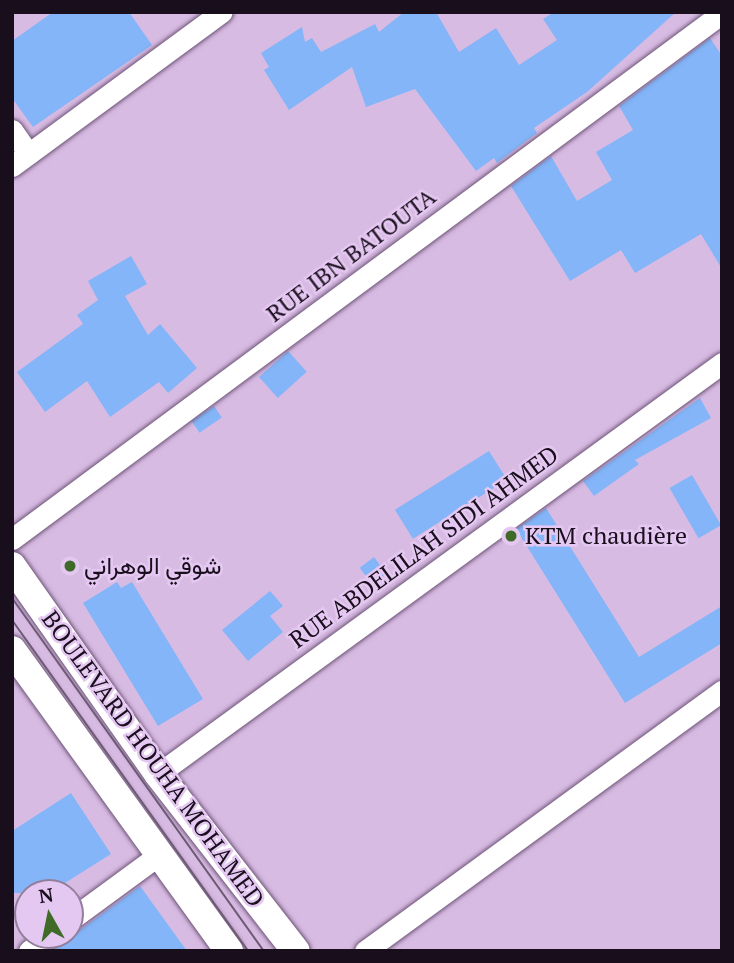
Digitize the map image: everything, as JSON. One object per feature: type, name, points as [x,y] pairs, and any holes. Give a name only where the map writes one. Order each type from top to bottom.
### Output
[{"type":"main road","name":"BOULEVARD HOUHA MOHAMED","points":[[12,566],[158,774],[296,951]]},
{"type":"main road","name":"BOULEVARD HOUHA MOHAMED","points":[[12,650],[229,951]]},
{"type":"street","points":[[12,130],[20,160],[222,12]]},
{"type":"street","name":"RUE IBN BATOUTA","points":[[12,539],[722,13]]},
{"type":"street","name":"RUE ABDELILAH SIDI AHMED","points":[[158,774],[722,363]]},
{"type":"street","points":[[365,951],[722,691]]},
{"type":"street","points":[[84,910],[160,854]]},
{"type":"building","points":[[53,12],[129,12],[152,45],[33,127],[12,98],[12,41]]},
{"type":"building","points":[[404,12],[436,12],[459,52],[496,28],[519,65],[557,40],[543,19],[554,12],[676,12],[587,92],[534,128],[537,133],[497,163],[494,158],[476,171],[415,89],[366,107],[352,67],[289,110],[264,70],[269,67],[261,53],[302,27],[305,42],[312,38],[321,52],[375,24],[379,32]]},
{"type":"building","points":[[710,38],[722,56],[722,269],[701,234],[635,273],[621,250],[570,281],[511,186],[551,156],[577,201],[612,180],[596,152],[633,130],[619,106]]},
{"type":"building","points":[[131,256],[147,284],[125,296],[148,335],[160,324],[197,368],[168,393],[159,382],[110,417],[87,381],[45,412],[17,372],[83,324],[77,315],[98,300],[88,281]]},
{"type":"building","points":[[288,351],[307,372],[278,398],[259,377]]},
{"type":"building","points":[[700,398],[711,418],[635,460],[639,464],[594,496],[583,481]]},
{"type":"building","points":[[214,406],[222,418],[199,433],[192,421]]},
{"type":"building","points":[[489,451],[507,480],[413,539],[395,510]]},
{"type":"building","points":[[692,475],[721,525],[698,538],[669,488]]},
{"type":"building","points":[[546,508],[639,657],[722,606],[722,643],[625,703],[516,529]]},
{"type":"building","points":[[374,557],[387,574],[372,585],[360,568]]},
{"type":"building","points":[[117,582],[121,588],[132,582],[203,699],[158,726],[83,603]]},
{"type":"building","points":[[270,591],[283,606],[270,616],[283,632],[248,661],[222,630]]},
{"type":"building","points":[[71,793],[111,854],[71,879],[14,879],[12,893],[12,831]]},
{"type":"building","points":[[140,886],[187,951],[51,951],[84,949],[84,927]]},
{"type":"tram line","points":[[12,598],[264,951]]},
{"type":"tram line","points":[[12,620],[248,951]]},
{"type":"place","name":"KTM chaudière","points":[[511,536]]},
{"type":"place","name":"شوقي الوهراني","points":[[70,566]]}]
